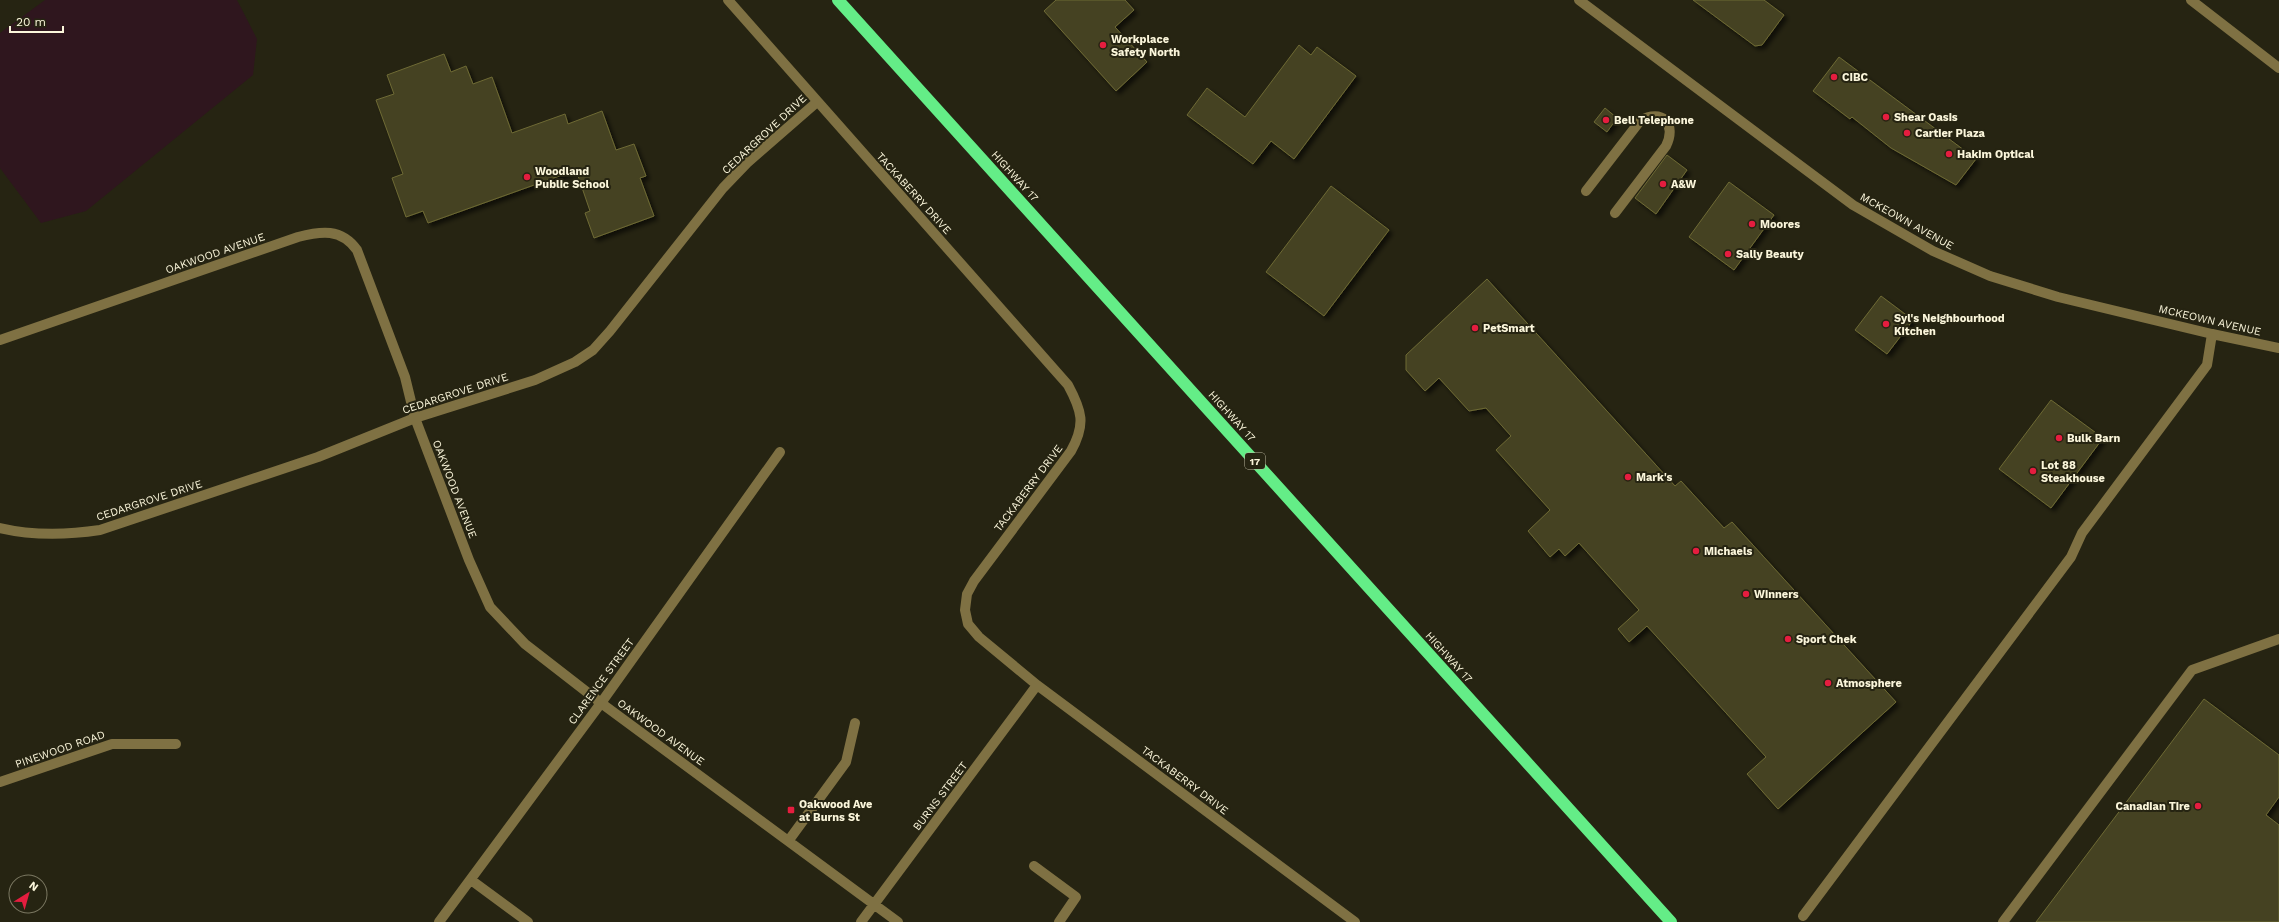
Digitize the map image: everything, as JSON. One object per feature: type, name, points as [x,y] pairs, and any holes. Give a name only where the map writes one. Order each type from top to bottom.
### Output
[{"type":"highway","name":"HIGHWAY 17","points":[[838,0],[1671,922]]},
{"type":"street","name":"TACKABERRY DRIVE","points":[[728,0],[1068,385],[1080,410],[1082,422],[1079,438],[1071,451],[974,581],[967,594],[965,610],[968,624],[979,637],[1037,685],[1355,922]]},
{"type":"street","name":"MCKEOWN AVENUE","points":[[1580,0],[1853,205],[1933,251],[1990,276],[2058,297],[2212,334],[2279,348]]},
{"type":"street","points":[[2191,0],[2279,68]]},
{"type":"street","name":"CEDARGROVE DRIVE","points":[[0,528],[42,534],[70,535],[100,530],[318,457],[415,418],[535,380],[576,362],[593,350],[723,188],[747,163],[817,102]]},
{"type":"street","points":[[1586,191],[1640,121],[1649,116],[1658,116],[1665,120],[1670,129],[1670,137],[1666,146],[1615,213]]},
{"type":"street","name":"OAKWOOD AVENUE","points":[[0,340],[319,231],[332,233],[351,241],[357,250],[405,377],[415,418],[469,560],[490,607],[525,644],[898,922]]},
{"type":"street","points":[[1803,916],[2071,557],[2082,533],[2207,365],[2212,334]]},
{"type":"street","name":"CLARENCE STREET","points":[[439,922],[601,702],[780,452]]},
{"type":"street","points":[[2003,922],[2192,670],[2279,639]]},
{"type":"street","name":"BURNS STREET","points":[[861,922],[1037,685]]},
{"type":"street","points":[[789,840],[846,762],[855,722]]},
{"type":"street","name":"PINEWOOD ROAD","points":[[0,782],[112,744],[176,744]]},
{"type":"street","points":[[1034,866],[1076,897],[1059,922]]},
{"type":"street","points":[[471,880],[528,922]]},
{"type":"shaded area","points":[[45,0],[237,0],[257,39],[253,75],[86,211],[41,223],[0,168],[0,33]]},
{"type":"building","name":"Workplace Safety North","points":[[1056,0],[1125,0],[1134,10],[1115,27],[1147,62],[1116,91],[1044,11]]},
{"type":"building","points":[[1693,0],[1764,0],[1784,15],[1762,45],[1755,46]]},
{"type":"building","points":[[1299,45],[1311,55],[1317,47],[1356,76],[1294,159],[1271,141],[1253,164],[1187,115],[1207,88],[1245,117]]},
{"type":"building","points":[[444,54],[451,72],[466,66],[473,84],[492,77],[512,133],[565,114],[568,124],[602,111],[616,150],[634,144],[646,176],[640,178],[654,216],[594,238],[585,213],[590,211],[576,170],[428,223],[423,211],[406,217],[392,178],[403,174],[376,100],[394,94],[387,75]]},
{"type":"building","name":"Cartier Plaza","points":[[1839,57],[1976,159],[1956,185],[1891,148],[1852,117],[1850,119],[1813,91]]},
{"type":"building","name":"Bell Telephone","points":[[1605,108],[1617,118],[1607,132],[1594,122]]},
{"type":"building","points":[[1667,155],[1687,170],[1656,214],[1635,198]]},
{"type":"building","points":[[1729,182],[1774,215],[1734,270],[1689,237]]},
{"type":"building","points":[[1331,186],[1389,230],[1324,316],[1266,272]]},
{"type":"building","points":[[1487,279],[1675,486],[1681,481],[1724,528],[1732,522],[1896,702],[1778,809],[1747,774],[1766,757],[1647,626],[1629,642],[1618,629],[1639,610],[1579,543],[1565,556],[1559,549],[1550,557],[1528,531],[1550,510],[1496,450],[1511,436],[1486,408],[1469,411],[1439,378],[1425,391],[1406,370],[1406,355]]},
{"type":"building","points":[[1881,296],[1913,320],[1887,354],[1855,330]]},
{"type":"building","points":[[2051,400],[2103,438],[2051,508],[1999,469]]},
{"type":"building","name":"Canadian Tire","points":[[2204,699],[2279,755],[2279,797],[2266,815],[2279,825],[2279,922],[2036,922]]},
{"type":"place","name":"Workplace Safety North","points":[[1103,45]]},
{"type":"place","name":"CIBC","points":[[1834,77]]},
{"type":"place","name":"Shear Oasis","points":[[1886,117]]},
{"type":"place","name":"Bell Telephone","points":[[1606,120]]},
{"type":"place","name":"Cartier Plaza","points":[[1907,133]]},
{"type":"place","name":"Hakim Optical","points":[[1949,154]]},
{"type":"place","name":"Woodland Public School","points":[[527,177]]},
{"type":"place","name":"A&W","points":[[1663,184]]},
{"type":"place","name":"Moores","points":[[1752,224]]},
{"type":"place","name":"Sally Beauty","points":[[1728,254]]},
{"type":"place","name":"Syl's Neighbourhood Kitchen","points":[[1886,324]]},
{"type":"place","name":"PetSmart","points":[[1475,328]]},
{"type":"place","name":"Bulk Barn","points":[[2059,438]]},
{"type":"place","name":"Lot 88 Steakhouse","points":[[2033,471]]},
{"type":"place","name":"Mark's","points":[[1628,477]]},
{"type":"place","name":"Michaels","points":[[1696,551]]},
{"type":"place","name":"Winners","points":[[1746,594]]},
{"type":"place","name":"Sport Chek","points":[[1788,639]]},
{"type":"place","name":"Atmosphere","points":[[1828,683]]},
{"type":"place","name":"Canadian Tire","points":[[2198,806]]},
{"type":"place","name":"Oakwood Ave at Burns St","points":[[791,810]]}]
